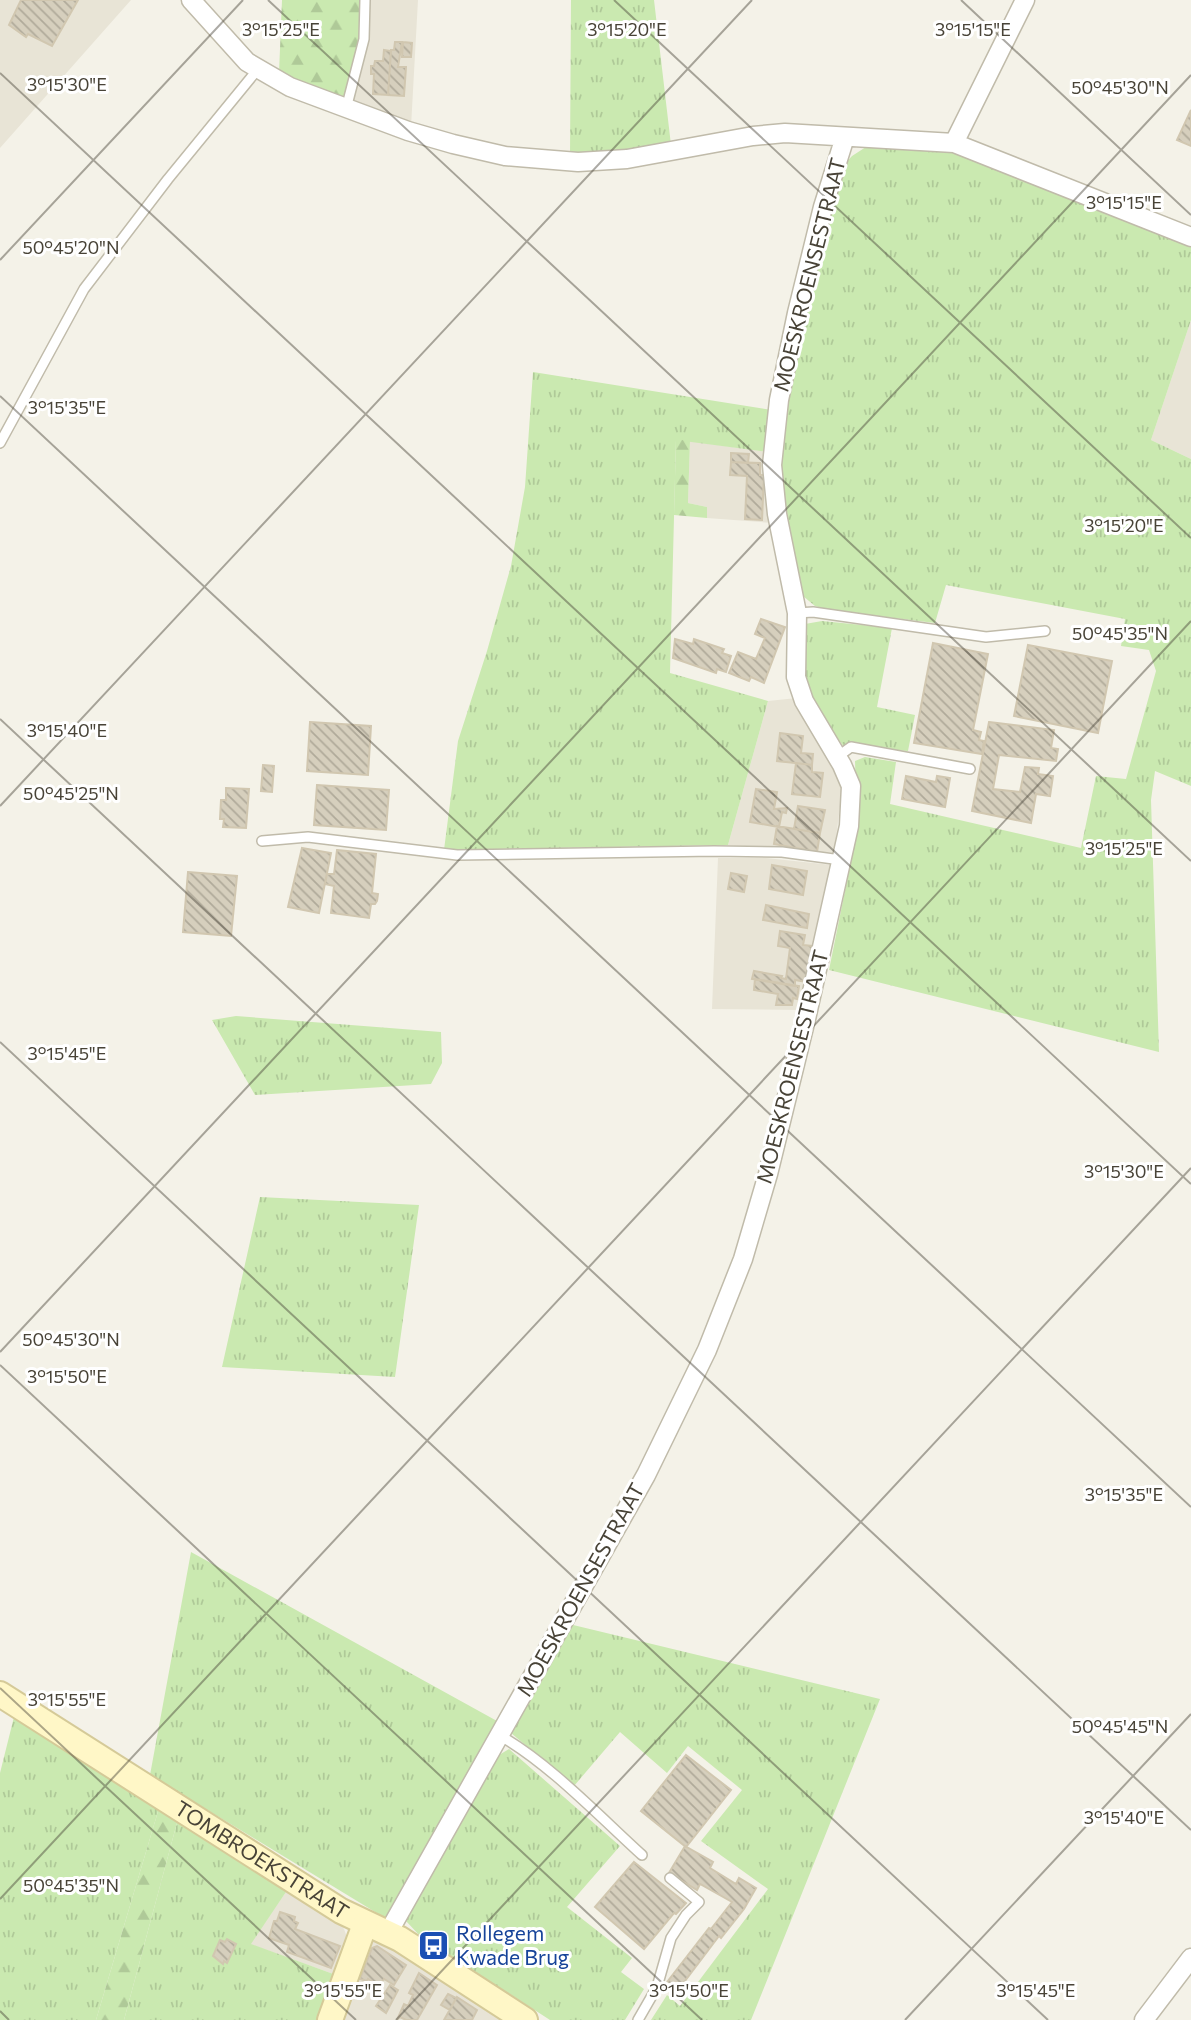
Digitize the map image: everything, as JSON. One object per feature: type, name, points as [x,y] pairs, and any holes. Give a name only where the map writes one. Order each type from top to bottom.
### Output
[{"type":"street","points":[[191,0],[247,62],[290,87],[408,131],[505,156],[578,162],[627,159],[774,134],[876,136],[954,143],[1191,237]]},
{"type":"street","points":[[954,143],[1025,0]]},
{"type":"street","name":"MOESKROENSESTRAAT","points":[[388,1933],[646,1475],[707,1350],[743,1259],[768,1174],[849,826],[851,786],[838,757],[804,701],[796,677],[797,613],[778,514],[772,465],[779,400],[810,260],[845,137]]},
{"type":"street","name":"TOMBROEKSTRAAT","points":[[0,1694],[334,1907],[388,1933],[525,2020]]},
{"type":"street","points":[[330,2020],[365,1924]]},
{"type":"street","points":[[1144,2020],[1191,1958]]},
{"type":"lane","points":[[346,109],[364,39],[365,0]]},
{"type":"lane","points":[[0,443],[84,289],[168,179],[258,69]]},
{"type":"lane","points":[[797,613],[813,612],[986,637],[1045,631]]},
{"type":"lane","points":[[838,757],[851,747],[970,769]]},
{"type":"lane","points":[[262,841],[308,837],[457,855],[714,851],[782,852],[841,860]]},
{"type":"lane","points":[[499,1735],[575,1794],[642,1855]]},
{"type":"lane","points":[[638,2020],[657,1987],[671,1938],[699,1902],[670,1878]]},
{"type":"shaded area","points":[[0,0],[131,0],[0,148]]},
{"type":"shaded area","points":[[359,0],[418,0],[411,127],[338,101],[362,39]]},
{"type":"shaded area","points":[[1191,320],[1191,459],[1151,440]]},
{"type":"shaded area","points":[[690,441],[767,452],[773,523],[707,518],[707,507],[688,503]]},
{"type":"shaded area","points":[[797,698],[843,783],[834,853],[728,845],[768,701]]},
{"type":"shaded area","points":[[718,858],[766,858],[832,865],[800,1010],[712,1009]]},
{"type":"shaded area","points":[[288,1889],[338,1921],[344,1929],[348,1940],[336,1975],[250,1944]]},
{"type":"shaded area","points":[[379,1941],[395,1948],[506,2020],[340,2020],[368,1943]]},
{"type":"green space","points":[[282,0],[359,0],[362,39],[344,95],[338,101],[279,73]]},
{"type":"green space","points":[[571,0],[654,0],[671,145],[613,156],[570,155]]},
{"type":"green space","points":[[869,145],[965,154],[1191,245],[1191,320],[1151,440],[1191,459],[1191,786],[1155,771],[1151,800],[1159,1052],[829,970],[857,831],[855,761],[865,757],[896,762],[890,804],[1081,848],[1096,776],[1126,779],[1156,671],[1149,650],[1121,646],[1125,619],[946,585],[935,623],[829,610],[815,606],[803,596],[792,549],[779,452],[800,322],[843,166],[852,156]]},
{"type":"green space","points":[[533,372],[772,410],[767,452],[676,440],[670,673],[768,701],[728,845],[444,850],[458,741],[511,566],[525,487]]},
{"type":"green space","points":[[676,439],[690,441],[688,503],[707,507],[707,518],[674,515]]},
{"type":"green space","points":[[822,621],[892,628],[877,707],[915,715],[908,751],[844,747],[819,713],[804,675],[805,624]]},
{"type":"green space","points":[[236,1016],[441,1032],[442,1063],[431,1084],[255,1095],[212,1020]]},
{"type":"green space","points":[[260,1197],[419,1205],[395,1377],[222,1367]]},
{"type":"green space","points":[[191,1552],[497,1721],[385,1918],[150,1775]]},
{"type":"green space","points":[[569,1624],[880,1699],[751,2020],[651,2020],[667,1995],[680,2006],[768,1889],[701,1841],[742,1790],[688,1746],[667,1773],[620,1732],[574,1786],[511,1733]]},
{"type":"green space","points":[[14,1717],[159,1808],[96,2020],[0,2020],[0,1773]]},
{"type":"green space","points":[[509,1749],[620,1846],[567,1907],[632,1958],[621,1972],[644,1989],[625,2020],[550,2020],[420,1936],[406,1921],[409,1910],[499,1755]]},
{"type":"green space","points":[[159,1808],[178,1819],[124,2020],[96,2020]]},
{"type":"green space","points":[[178,1819],[288,1889],[251,1944],[336,1975],[318,2020],[124,2020]]},
{"type":"building","points":[[21,0],[78,0],[52,46],[28,34],[26,37],[9,25]]},
{"type":"building","points":[[395,42],[402,42],[398,67],[406,67],[404,96],[388,95],[391,50],[394,50]]},
{"type":"building","points":[[403,42],[412,43],[411,57],[402,57]]},
{"type":"building","points":[[384,50],[391,51],[388,95],[373,94],[374,74],[371,74],[371,66],[374,66],[375,61],[383,61]]},
{"type":"building","points":[[1191,110],[1191,146],[1177,140]]},
{"type":"building","points":[[731,453],[749,454],[748,463],[731,462]]},
{"type":"building","points":[[731,462],[760,463],[760,475],[764,475],[762,520],[745,519],[747,476],[730,475]]},
{"type":"building","points":[[761,619],[785,627],[764,683],[751,677],[749,681],[729,673],[738,652],[756,659],[765,638],[755,634]]},
{"type":"building","points":[[675,639],[693,644],[694,639],[724,649],[722,653],[731,656],[726,672],[717,669],[716,673],[673,658]]},
{"type":"building","points":[[933,643],[988,654],[973,730],[981,732],[979,740],[984,741],[982,754],[914,743]]},
{"type":"building","points":[[1028,645],[1112,661],[1098,733],[1014,716]]},
{"type":"building","points":[[310,722],[371,726],[368,775],[307,771]]},
{"type":"building","points":[[989,722],[1054,730],[1051,748],[1058,749],[1056,761],[999,755],[993,789],[1020,792],[1025,767],[1039,768],[1038,774],[1053,776],[1050,796],[1036,794],[1031,823],[972,811]]},
{"type":"building","points":[[780,733],[803,736],[801,753],[813,754],[812,765],[777,761]]},
{"type":"building","points":[[796,763],[812,765],[812,772],[823,773],[820,797],[792,794]]},
{"type":"building","points":[[263,765],[274,766],[272,792],[261,791]]},
{"type":"building","points":[[906,776],[936,782],[937,776],[950,778],[945,807],[902,799]]},
{"type":"building","points":[[317,785],[389,790],[386,830],[314,825]]},
{"type":"building","points":[[226,788],[249,789],[246,828],[223,827],[224,819],[220,819],[221,800],[226,800]]},
{"type":"building","points":[[756,789],[777,792],[774,809],[787,808],[786,813],[782,812],[779,827],[750,822]]},
{"type":"building","points":[[798,806],[825,810],[820,833],[794,829]]},
{"type":"building","points":[[777,826],[820,833],[817,852],[774,844]]},
{"type":"building","points":[[302,848],[331,853],[319,913],[288,907]]},
{"type":"building","points":[[337,850],[376,854],[372,893],[378,894],[375,904],[371,904],[369,918],[331,913],[334,886],[325,884],[327,874],[334,874]]},
{"type":"building","points":[[772,865],[807,871],[803,895],[769,889]]},
{"type":"building","points":[[188,872],[237,876],[231,936],[183,932]]},
{"type":"building","points":[[731,873],[747,876],[744,892],[728,889]]},
{"type":"building","points":[[766,905],[809,914],[807,928],[763,920]]},
{"type":"building","points":[[780,931],[805,935],[803,945],[812,946],[807,982],[795,980],[795,986],[752,979],[754,971],[786,979],[790,948],[778,946]]},
{"type":"building","points":[[755,979],[799,986],[797,999],[793,998],[792,1005],[776,1005],[778,994],[754,990]]},
{"type":"building","points":[[686,1755],[731,1790],[686,1847],[641,1811]]},
{"type":"building","points":[[685,1846],[713,1862],[710,1868],[736,1884],[739,1878],[756,1888],[744,1909],[721,1938],[719,1936],[675,1994],[664,1986],[732,1902],[700,1884],[697,1890],[669,1873]]},
{"type":"building","points":[[634,1862],[686,1903],[674,1913],[644,1949],[595,1907]]},
{"type":"building","points":[[280,1912],[295,1917],[294,1921],[298,1923],[295,1929],[340,1946],[331,1968],[287,1952],[289,1945],[269,1938]]},
{"type":"building","points":[[227,1939],[236,1944],[227,1963],[224,1961],[223,1964],[213,1956],[220,1940],[225,1942]]},
{"type":"building","points":[[377,1946],[406,1965],[394,1985],[384,1979],[379,1986],[368,1979],[360,1979],[372,1948]]},
{"type":"building","points":[[419,1973],[437,1985],[417,2020],[400,2017],[397,2020],[404,2004],[408,2006],[413,1995],[409,1993]]},
{"type":"building","points":[[390,1985],[398,1990],[386,2013],[376,2006]]},
{"type":"building","points":[[448,1994],[456,1998],[450,2010],[441,2005]]},
{"type":"building","points":[[457,1997],[477,2010],[472,2020],[444,2020]]},
{"type":"place","name":"Rollegem Kwade Brug","points":[[433,1946]]}]
